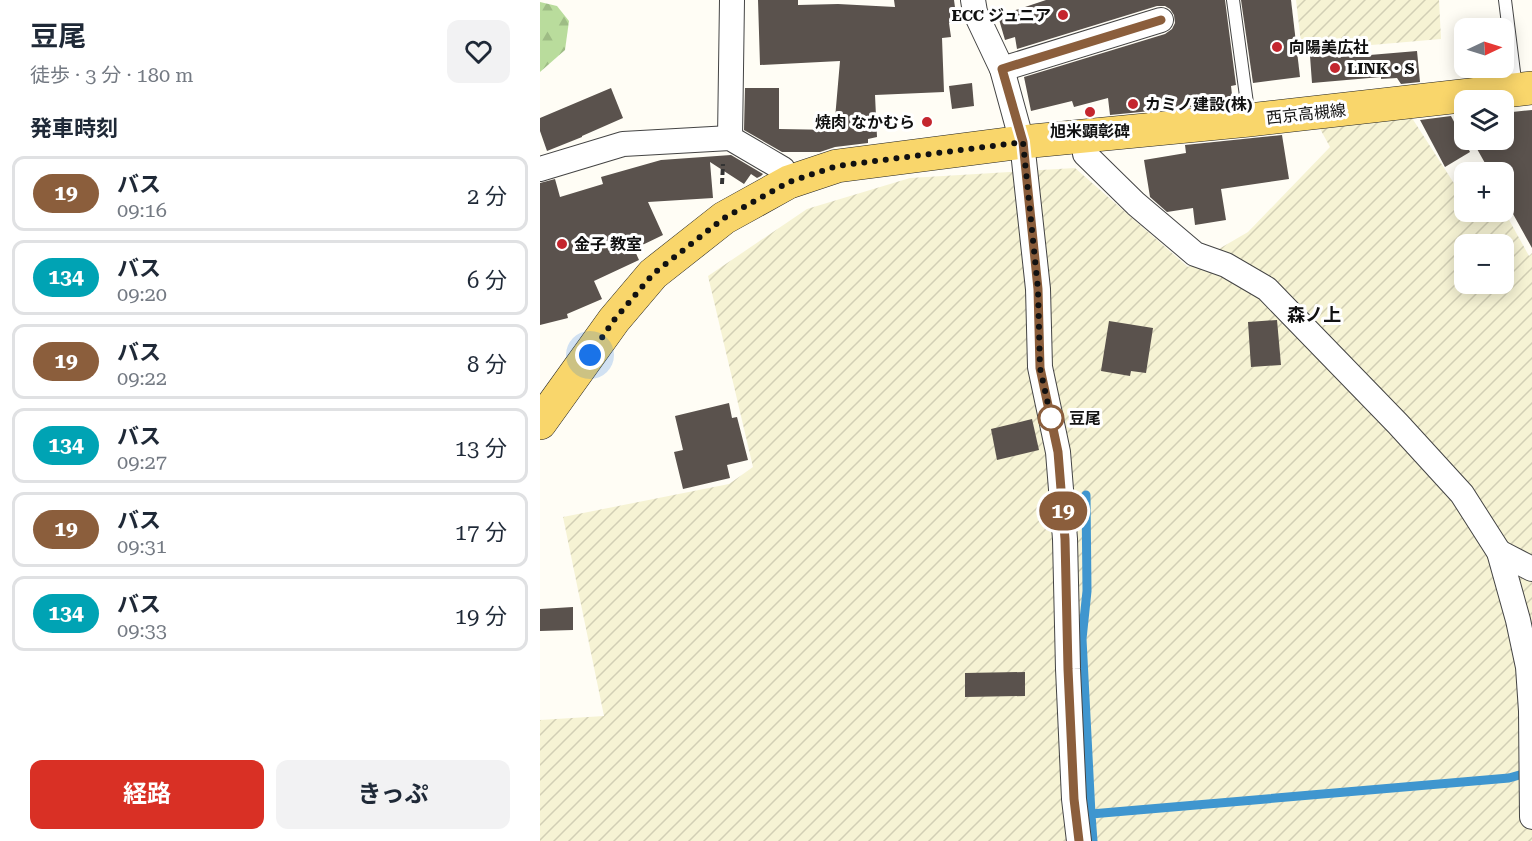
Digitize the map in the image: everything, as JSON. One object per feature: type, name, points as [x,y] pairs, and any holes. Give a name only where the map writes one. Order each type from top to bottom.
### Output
[{"type":"main road","name":"西京高槻線","points":[[540,423],[614,320],[653,274],[724,218],[789,182],[837,166],[1023,142],[1249,120],[1524,89]]},
{"type":"street","points":[[730,138],[732,0]]},
{"type":"street","points":[[973,0],[975,12],[1002,69],[1023,142],[1038,289],[1040,368],[1058,452],[1064,518],[1068,681],[1074,799],[1079,841]]},
{"type":"street","points":[[1002,69],[1161,20]]},
{"type":"street","points":[[1084,137],[1085,154],[1173,236],[1195,254],[1226,265],[1267,289],[1398,424],[1462,494],[1499,552],[1518,620],[1527,667],[1531,711],[1532,817]]},
{"type":"street","points":[[540,169],[623,144],[730,138],[783,169],[789,182]]},
{"type":"street","points":[[1499,552],[1532,569]]},
{"type":"lane","points":[[1233,0],[1249,120]]},
{"type":"lane","points":[[1505,0],[1524,89]]},
{"type":"path","points":[[724,218],[722,171],[730,138]]},
{"type":"shaded area","points":[[1296,0],[1439,0],[1441,39],[1302,51]]},
{"type":"shaded area","points":[[1412,118],[1454,183],[1454,222],[1510,222],[1529,256],[1532,253],[1532,841],[540,841],[540,720],[604,716],[563,517],[729,484],[753,467],[708,276],[807,209],[910,178],[1075,168],[1188,267],[1248,232],[1330,147],[1318,125]]},
{"type":"green space","points":[[540,2],[557,6],[569,21],[565,50],[540,72]]},
{"type":"building","points":[[758,0],[798,0],[798,5],[838,4],[895,7],[894,0],[954,0],[957,22],[949,23],[951,37],[942,38],[944,92],[875,95],[877,137],[868,139],[868,143],[835,147],[820,152],[782,152],[744,130],[745,88],[779,88],[779,129],[834,130],[840,61],[760,65]]},
{"type":"building","points":[[1046,0],[1225,0],[1236,85],[1231,86],[1233,103],[1110,115],[1108,98],[1074,107],[1072,101],[1031,111],[1024,77],[1165,34],[1172,29],[1175,23],[1170,9],[1157,6],[1017,49],[1015,37],[1005,40],[998,16]]},
{"type":"building","name":"向陽美広社","points":[[1241,0],[1291,0],[1300,77],[1253,83]]},
{"type":"building","points":[[1417,51],[1420,82],[1401,84],[1397,78],[1381,79],[1381,77],[1312,83],[1310,56],[1358,52],[1358,56]]},
{"type":"building","points":[[972,83],[974,106],[952,109],[949,86]]},
{"type":"building","points":[[611,88],[623,118],[547,151],[540,131],[540,118]]},
{"type":"building","points":[[1532,110],[1532,248],[1514,216],[1514,162],[1484,162],[1478,150],[1514,150],[1514,112]]},
{"type":"building","points":[[1451,116],[1454,122],[1454,150],[1469,150],[1470,152],[1445,167],[1420,120]]},
{"type":"building","points":[[1282,135],[1289,179],[1221,189],[1226,220],[1195,225],[1193,208],[1167,212],[1150,197],[1144,160],[1186,153],[1185,145]]},
{"type":"building","points":[[731,155],[763,174],[757,178],[751,174],[744,184],[710,162],[713,198],[648,202],[663,235],[634,249],[639,260],[594,281],[602,299],[567,314],[568,318],[540,325],[540,183],[555,179],[560,197],[603,184],[601,177],[661,160]]},
{"type":"building","points":[[1277,320],[1281,365],[1251,367],[1248,322]]},
{"type":"building","points":[[1109,321],[1153,328],[1146,373],[1131,371],[1130,376],[1101,371]]},
{"type":"building","points":[[729,403],[732,418],[737,417],[748,460],[727,465],[730,478],[683,489],[674,452],[683,450],[675,416]]},
{"type":"building","points":[[1032,419],[1039,450],[997,460],[991,429]]},
{"type":"building","points":[[573,607],[573,630],[540,631],[540,609]]},
{"type":"building","points":[[1025,672],[1025,696],[965,697],[965,673]]},
{"type":"waterway","points":[[1086,495],[1087,591],[1082,639],[1091,814]]},
{"type":"waterway","points":[[1093,841],[1091,814],[1509,778],[1530,772]]},
{"type":"bus line","name":"19","points":[[1079,841],[1074,799],[1065,539],[1058,452],[1040,368],[1038,289],[1023,142],[1002,69],[1161,20]]},
{"type":"place","name":"ECC ジュニア","points":[[1063,15]]},
{"type":"place","name":"向陽美広社","points":[[1277,47]]},
{"type":"place","name":"LINK・S","points":[[1335,68]]},
{"type":"place","name":"カミノ建設(株)","points":[[1133,104]]},
{"type":"place","name":"旭米顕彰碑","points":[[1090,112]]},
{"type":"place","name":"焼肉 なかむら","points":[[927,122]]},
{"type":"place","name":"金子 教室","points":[[562,244]]},
{"type":"place","name":"豆尾","points":[[1051,418]]},
{"type":"district","name":"森ノ上","points":[[1314,314]]},
{"type":"route","points":[[590,355],[614,320],[653,274],[724,218],[789,182],[837,166],[1023,142],[1038,289],[1040,368],[1051,418]]}]
